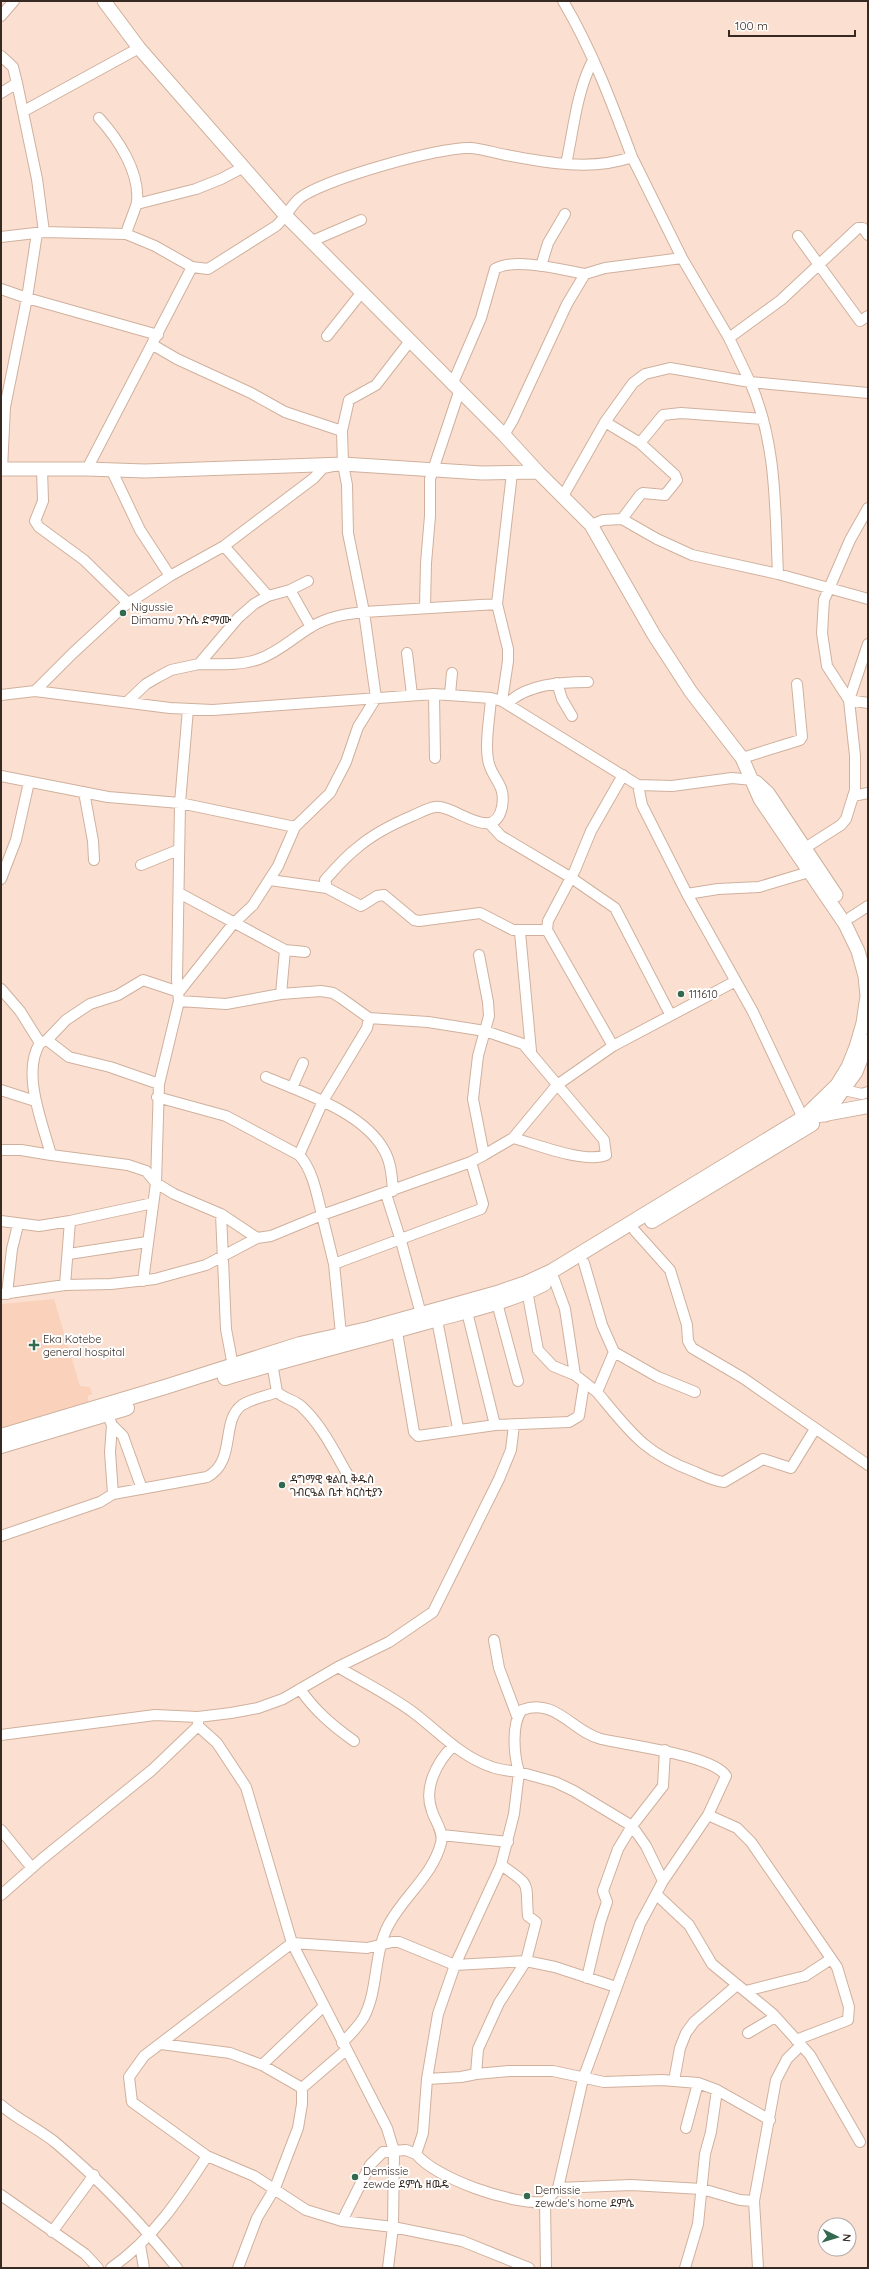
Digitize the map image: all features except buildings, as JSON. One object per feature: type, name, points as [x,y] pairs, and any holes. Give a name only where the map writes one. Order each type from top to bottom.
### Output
[{"type":"main road","points":[[1,1446],[108,1415],[272,1363],[397,1332],[497,1303],[527,1288],[552,1271],[803,1118],[868,1106]]},
{"type":"main road","points":[[1,1436],[108,1415],[278,1350],[527,1288],[554,1279],[584,1263],[825,1115]]},
{"type":"street","points":[[1,16],[14,1]]},
{"type":"street","points":[[104,1],[139,48],[286,217],[312,241],[455,389],[504,436],[591,525],[654,635],[691,692],[742,758],[753,780],[760,799],[809,872],[844,912],[845,924],[858,951],[865,976],[867,996],[863,1023],[856,1047],[841,1079],[824,1099],[803,1118],[752,1012],[734,982],[687,894],[642,805],[638,785]]},
{"type":"street","points":[[563,1],[583,34],[632,157],[682,258],[729,338],[750,382],[763,419],[772,461],[778,574]]},
{"type":"street","points":[[24,111],[139,48]]},
{"type":"street","points":[[1,56],[13,67],[24,111],[37,179],[41,233],[5,407],[2,469],[87,468],[145,471],[343,464],[512,473],[538,472]]},
{"type":"street","points":[[566,164],[576,102],[583,79],[593,60]]},
{"type":"street","points":[[1,93],[17,83]]},
{"type":"street","points":[[99,118],[117,139],[128,160],[136,187],[137,204],[130,218],[126,234]]},
{"type":"street","points":[[1,237],[41,233],[126,234],[155,246],[192,268],[208,269],[276,226],[286,217],[300,198],[318,189],[376,168],[456,148],[472,148],[526,159],[566,164],[607,163],[632,157]]},
{"type":"street","points":[[137,204],[196,189],[221,180],[242,168]]},
{"type":"street","points":[[541,266],[548,243],[565,214]]},
{"type":"street","points":[[312,241],[361,220]]},
{"type":"street","points":[[729,338],[781,300],[858,228],[863,228],[868,235]]},
{"type":"street","points":[[798,236],[820,263],[860,321],[868,316]]},
{"type":"street","points":[[425,607],[426,563],[430,516],[430,479],[455,389],[481,318],[495,269],[502,265],[511,264],[541,266],[585,274],[605,268],[682,258]]},
{"type":"street","points":[[87,468],[153,345],[192,268]]},
{"type":"street","points":[[504,436],[513,420],[567,304],[585,274]]},
{"type":"street","points":[[1,289],[27,298],[158,335]]},
{"type":"street","points":[[327,336],[362,292]]},
{"type":"street","points":[[179,997],[233,924],[253,905],[270,880],[295,827],[330,793],[346,762],[358,727],[376,698],[364,612],[348,533],[347,485],[343,464],[342,431],[349,400],[376,385],[410,341]]},
{"type":"street","points":[[153,345],[178,359],[251,393],[285,412],[342,431]]},
{"type":"street","points":[[563,496],[605,422],[633,383],[645,374],[656,370],[670,368],[750,382],[868,393]]},
{"type":"street","points":[[640,442],[663,415],[681,413],[763,419]]},
{"type":"street","points":[[605,422],[640,442],[675,475],[677,480],[665,495],[644,493],[640,495],[622,519]]},
{"type":"street","points":[[35,691],[72,653],[128,603],[170,576],[224,546],[314,478],[323,468],[343,464]]},
{"type":"street","points":[[42,469],[43,501],[35,522],[39,528],[84,560],[128,603]]},
{"type":"street","points":[[111,469],[140,530],[170,576]]},
{"type":"street","points":[[504,702],[508,649],[497,604],[512,473]]},
{"type":"street","points":[[868,508],[850,540],[824,600],[822,633],[827,666],[849,700],[868,703]]},
{"type":"street","points":[[591,525],[603,520],[622,519],[657,539],[692,555],[830,586],[868,599]]},
{"type":"street","points":[[224,546],[268,596]]},
{"type":"street","points":[[199,664],[238,618],[254,604],[268,596],[290,590],[308,581]]},
{"type":"street","points":[[290,590],[311,627]]},
{"type":"street","points":[[127,702],[146,684],[171,670],[199,664],[230,664],[260,659],[278,650],[311,627],[327,619],[364,612],[425,607],[497,604]]},
{"type":"street","points":[[805,848],[841,825],[846,819],[853,796],[856,773],[849,700],[868,644]]},
{"type":"street","points":[[407,653],[412,696]]},
{"type":"street","points":[[450,694],[452,672]]},
{"type":"street","points":[[504,702],[540,687],[557,683],[588,682]]},
{"type":"street","points":[[557,683],[562,699],[572,716]]},
{"type":"street","points":[[742,758],[800,740],[802,737],[797,684]]},
{"type":"street","points":[[1,695],[35,691],[188,709],[213,710],[434,694],[491,698],[504,702],[638,785],[672,786],[732,778],[753,780],[768,794],[805,848],[868,955]]},
{"type":"street","points":[[434,694],[435,758]]},
{"type":"street","points":[[489,823],[500,814],[503,797],[502,788],[489,765],[488,754],[491,698]]},
{"type":"street","points":[[143,1281],[156,1183],[157,1097],[179,997],[177,980],[179,893],[178,850],[180,803],[188,709]]},
{"type":"street","points":[[613,1046],[547,930],[548,921],[575,870],[591,831],[623,775]]},
{"type":"street","points":[[1,776],[108,797],[180,803],[295,827]]},
{"type":"street","points":[[1,879],[16,840],[29,782]]},
{"type":"street","points":[[84,792],[93,841],[94,860]]},
{"type":"street","points":[[853,796],[868,793]]},
{"type":"street","points":[[327,888],[325,880],[357,848],[392,825],[434,807],[441,807],[472,821],[489,823],[501,836],[570,877],[615,908],[670,1014]]},
{"type":"street","points":[[141,865],[178,850]]},
{"type":"street","points":[[687,894],[718,889],[759,887],[809,872]]},
{"type":"street","points":[[270,880],[327,888],[361,906],[377,896],[384,895],[414,920],[420,921],[480,913],[506,928],[520,932],[547,930]]},
{"type":"street","points":[[179,893],[227,917],[233,924],[285,950],[305,952]]},
{"type":"street","points":[[844,912],[868,906]]},
{"type":"street","points":[[520,932],[531,1050]]},
{"type":"street","points":[[281,994],[285,950]]},
{"type":"street","points":[[478,955],[488,1002],[489,1016],[478,1056],[473,1099],[484,1155]]},
{"type":"street","points":[[51,1155],[35,1101],[33,1072],[36,1049],[66,1020],[90,1004],[118,995],[143,980],[179,997],[226,1004],[281,994],[321,991],[332,993],[369,1018],[428,1022],[485,1031],[523,1044],[531,1050],[557,1085],[571,1099],[604,1140],[606,1155],[600,1158],[583,1156],[513,1138]]},
{"type":"street","points":[[18,1225],[4,1294],[65,1285],[143,1281],[206,1265],[257,1238],[271,1236],[322,1215],[471,1162],[513,1138],[557,1085],[613,1046],[670,1014],[734,982]]},
{"type":"street","points":[[1,989],[44,1042],[69,1057],[110,1067],[159,1084]]},
{"type":"street","points":[[298,1155],[324,1101],[367,1028],[369,1018]]},
{"type":"street","points":[[825,1115],[856,1072],[868,1041]]},
{"type":"street","points":[[292,1088],[303,1063]]},
{"type":"street","points":[[266,1077],[324,1101],[347,1114],[369,1133],[384,1149],[392,1171],[389,1192],[421,1314]]},
{"type":"street","points":[[1,1090],[35,1101]]},
{"type":"street","points":[[844,1090],[862,1094],[868,1092]]},
{"type":"street","points":[[157,1097],[226,1116],[298,1155],[306,1162],[322,1215],[334,1264],[341,1334]]},
{"type":"street","points":[[1,1150],[21,1150],[128,1166],[146,1171],[156,1183],[174,1194],[221,1214],[257,1238]]},
{"type":"street","points":[[334,1264],[401,1241],[481,1209],[483,1204],[471,1162]]},
{"type":"street","points":[[1,1221],[18,1225],[39,1226],[70,1221],[153,1203]]},
{"type":"street","points":[[221,1214],[226,1329],[233,1366]]},
{"type":"street","points":[[65,1285],[69,1254],[70,1221]]},
{"type":"street","points":[[635,1231],[670,1270],[687,1325],[688,1341],[692,1348],[743,1378],[868,1465]]},
{"type":"street","points":[[69,1254],[147,1242]]},
{"type":"street","points":[[584,1263],[602,1325],[614,1352],[658,1377],[696,1392]]},
{"type":"street","points":[[554,1279],[565,1309],[575,1375]]},
{"type":"street","points":[[527,1288],[538,1350],[553,1366],[575,1375],[584,1384],[597,1392],[648,1448],[662,1459],[720,1482],[728,1481],[763,1459],[791,1468],[815,1429]]},
{"type":"street","points":[[497,1303],[518,1381]]},
{"type":"street","points":[[468,1312],[495,1425]]},
{"type":"street","points":[[437,1320],[458,1428]]},
{"type":"street","points":[[397,1332],[414,1432],[422,1436],[458,1428],[569,1422],[581,1411],[584,1384]]},
{"type":"street","points":[[597,1392],[614,1352]]},
{"type":"street","points":[[272,1363],[277,1392],[285,1399],[300,1404],[316,1421],[349,1477]]},
{"type":"street","points":[[1,1536],[100,1502],[113,1494],[207,1477],[215,1472],[225,1458],[233,1418],[242,1405],[277,1392]]},
{"type":"street","points":[[108,1415],[123,1436],[142,1488]]},
{"type":"street","points":[[108,1415],[113,1494]]},
{"type":"street","points":[[1,1735],[156,1715],[198,1722],[258,1708],[283,1699],[338,1667],[389,1642],[433,1612],[502,1472],[511,1450],[514,1425]]},
{"type":"street","points":[[416,2154],[423,2133],[427,2079],[438,2014],[455,1965],[501,1865],[514,1814],[519,1772],[516,1761],[518,1716],[499,1668],[494,1640]]},
{"type":"street","points":[[338,1667],[369,1683],[414,1713],[453,1746],[493,1768],[519,1772],[555,1782],[574,1791],[632,1826],[646,1846],[662,1881]]},
{"type":"street","points":[[300,1689],[319,1713],[354,1741]]},
{"type":"street","points":[[342,2221],[370,2165],[382,2152],[406,2150],[416,2154],[428,2165],[452,2178],[517,2201],[532,2203],[545,2202],[558,2188],[583,2079],[640,1924],[657,1895],[662,1881],[708,1815],[725,1780],[726,1776],[723,1771],[665,1750],[594,1737],[557,1712],[541,1706],[530,1707],[522,1710],[518,1716]]},
{"type":"street","points":[[1,1895],[152,1770],[198,1722]]},
{"type":"street","points":[[198,1722],[217,1743],[246,1787],[292,1943],[387,2128],[394,2151],[392,2227],[388,2268]]},
{"type":"street","points":[[238,2268],[257,2218],[275,2188],[298,2128],[301,2115],[302,2088],[344,2046],[364,2017],[372,1995],[380,1944],[389,1923],[427,1872],[438,1852],[442,1835],[432,1811],[429,1790],[442,1757],[453,1746]]},
{"type":"street","points":[[587,1978],[600,1923],[607,1902],[603,1891],[618,1849],[632,1826],[663,1786],[665,1750]]},
{"type":"street","points":[[708,1815],[737,1828],[750,1842],[831,1959],[841,1978],[849,2007],[848,2020],[798,2043],[781,2068],[776,2080],[770,2120],[754,2201],[758,2268]]},
{"type":"street","points":[[1,1830],[32,1868]]},
{"type":"street","points":[[442,1835],[508,1842]]},
{"type":"street","points":[[476,2074],[478,2049],[498,2003],[526,1961],[536,1922],[528,1916],[527,1889],[521,1879],[501,1865]]},
{"type":"street","points":[[657,1895],[689,1924],[712,1964],[746,1991],[775,2017],[813,2061],[860,2142]]},
{"type":"street","points":[[529,2268],[462,2241],[392,2227],[342,2221],[306,2210],[275,2188],[235,2166],[207,2156],[132,2102],[129,2076],[144,2056],[292,1943],[368,1948],[380,1944],[400,1942],[455,1965],[526,1961],[616,1987]]},
{"type":"street","points":[[746,1991],[805,1976],[831,1959]]},
{"type":"street","points":[[674,2080],[680,2048],[686,2033],[694,2022],[705,2015],[737,1985]]},
{"type":"street","points":[[262,2065],[324,2006]]},
{"type":"street","points":[[748,2033],[775,2017]]},
{"type":"street","points":[[161,2044],[230,2053],[262,2065],[302,2088]]},
{"type":"street","points":[[427,2079],[461,2077],[509,2071],[552,2071],[583,2079],[604,2082],[674,2080],[698,2083],[717,2090],[770,2120]]},
{"type":"street","points":[[686,2128],[698,2083]]},
{"type":"street","points":[[685,2268],[698,2224],[705,2154],[711,2132],[717,2090]]},
{"type":"street","points":[[1,2106],[54,2142],[94,2176],[150,2235],[177,2268]]},
{"type":"street","points":[[111,2268],[150,2235],[179,2198],[207,2156]]},
{"type":"street","points":[[52,2232],[94,2176]]},
{"type":"street","points":[[558,2188],[590,2188],[631,2185],[702,2189],[740,2200],[754,2201]]},
{"type":"street","points":[[1,2195],[85,2254],[98,2268]]},
{"type":"street","points":[[545,2202],[546,2268]]},
{"type":"street","points":[[140,2245],[144,2268]]},
{"type":"shaded area","name":"Eka Kotebe general hospital","points":[[54,1299],[80,1386],[90,1387],[92,1394],[88,1396],[88,1403],[1,1432],[1,1304]]},
{"type":"place","name":"Nigussie Dimamu ንጉሴ ድማሙ","points":[[123,613]]},
{"type":"place","name":"111610","points":[[681,994]]},
{"type":"place","name":"Eka Kotebe general hospital","points":[[34,1345]]},
{"type":"place","name":"ዳግማዊ ቁልቢ ቅዱስ ገብርዔል ቤተ ክርስቲያን","points":[[282,1485]]},
{"type":"place","name":"Demissie zewde ደምሴ ዘዉዴ","points":[[355,2177]]},
{"type":"place","name":"Demissie zewde's home ደምሴ","points":[[527,2196]]}]
